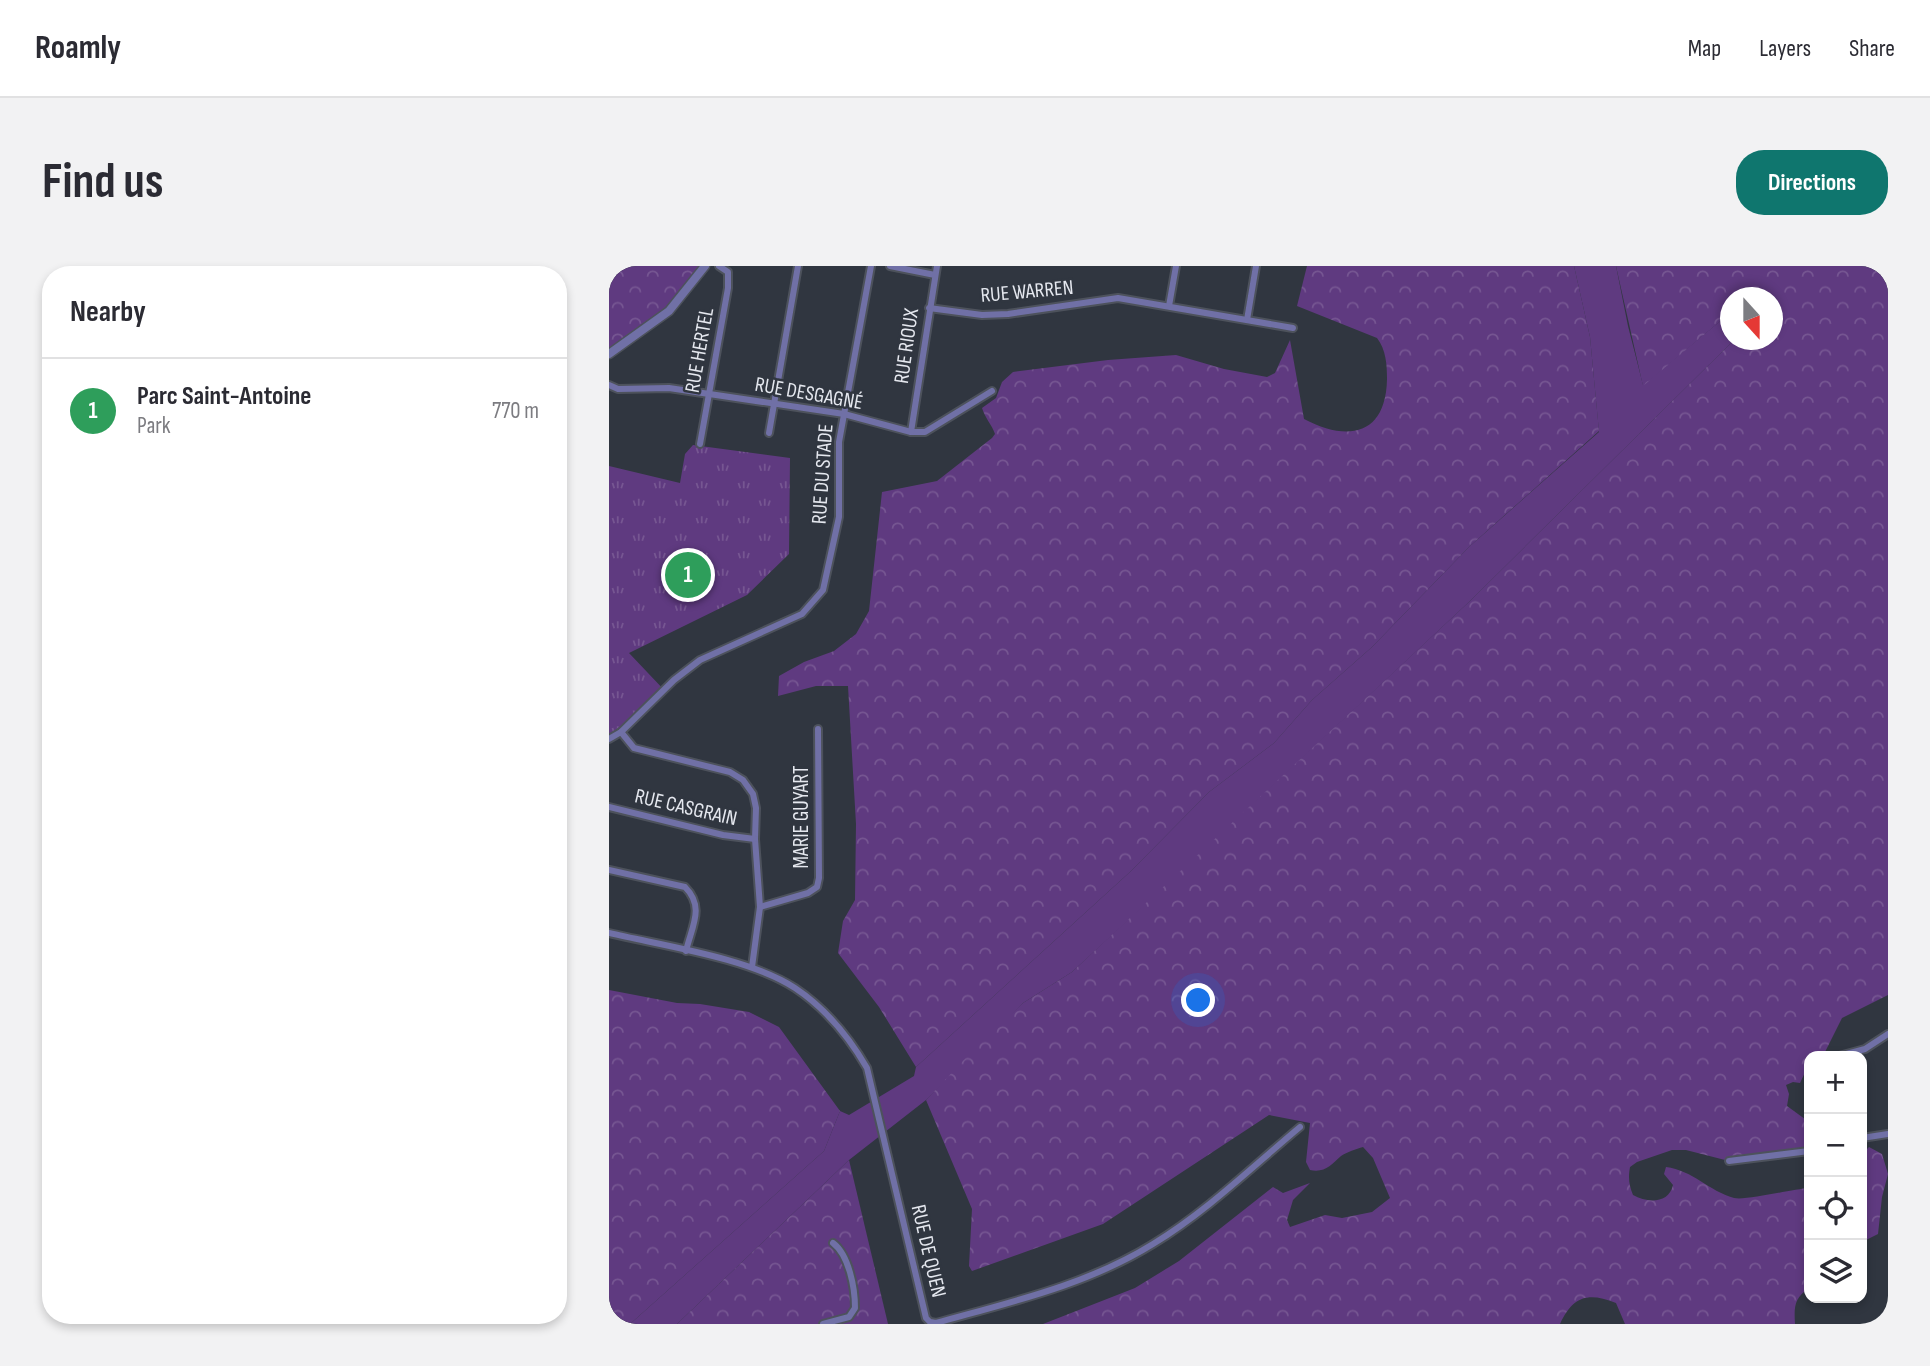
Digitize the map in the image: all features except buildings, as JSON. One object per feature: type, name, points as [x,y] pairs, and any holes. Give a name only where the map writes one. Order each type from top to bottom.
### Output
[{"type":"street","points":[[609,354],[669,311],[705,266]]},
{"type":"street","name":"RUE HERTEL","points":[[700,444],[728,288],[728,272],[719,266]]},
{"type":"street","points":[[769,433],[798,266]]},
{"type":"street","name":"RUE DU STADE","points":[[609,739],[621,732],[674,680],[700,660],[802,614],[824,590],[839,517],[839,442],[871,266]]},
{"type":"street","points":[[890,266],[935,275]]},
{"type":"street","name":"RUE RIOUX","points":[[911,432],[937,266]]},
{"type":"street","points":[[1170,306],[1175,266]]},
{"type":"street","points":[[1247,320],[1256,266]]},
{"type":"street","name":"RUE WARREN","points":[[929,308],[995,315],[1118,298],[1293,328]]},
{"type":"street","name":"RUE DESGAGNÉ","points":[[609,385],[618,389],[669,388],[844,414],[911,432]]},
{"type":"street","points":[[911,432],[925,432],[992,391]]},
{"type":"street","name":"MARIE GUYART","points":[[760,907],[808,893],[817,887],[818,729]]},
{"type":"street","points":[[621,732],[634,748],[730,772],[743,780],[753,794],[756,808],[755,839],[760,907],[752,967]]},
{"type":"street","name":"RUE CASGRAIN","points":[[609,807],[723,835],[755,839]]},
{"type":"street","points":[[609,870],[685,887],[692,894],[697,905],[686,951]]},
{"type":"street","name":"RUE DE QUEN","points":[[609,933],[752,967],[793,987],[816,1004],[854,1045],[867,1068],[926,1318],[930,1322],[936,1323],[1066,1286],[1117,1264],[1154,1244],[1201,1210],[1300,1127]]},
{"type":"street","points":[[1858,1051],[1888,1034]]},
{"type":"street","points":[[1867,1137],[1888,1134]]},
{"type":"street","points":[[1729,1161],[1804,1152]]},
{"type":"street","points":[[823,1324],[849,1317],[855,1308],[845,1259],[833,1243]]},
{"type":"green space","points":[[609,266],[703,266],[669,310],[609,356]]},
{"type":"green space","points":[[1307,266],[1574,266],[1590,337],[1599,431],[1469,547],[1372,647],[1312,700],[1274,743],[1209,792],[1131,871],[916,1067],[879,1007],[838,953],[843,921],[855,900],[856,824],[848,686],[816,686],[778,696],[779,676],[804,662],[834,651],[856,634],[869,611],[882,492],[937,481],[992,438],[995,434],[982,408],[996,398],[1002,382],[1013,372],[1176,355],[1224,369],[1267,377],[1275,373],[1290,340],[1304,419],[1335,430],[1349,431],[1372,423],[1380,413],[1385,398],[1387,368],[1382,347],[1377,338],[1297,306]]},
{"type":"green space","points":[[1574,266],[1616,266],[1643,385],[1720,321],[1720,350],[1724,350],[1470,601],[1169,883],[1072,972],[1023,1003],[926,1100],[849,1160],[677,1324],[630,1324],[824,1151],[840,1111],[849,1115],[914,1076],[916,1067],[1131,871],[1209,792],[1274,743],[1312,700],[1372,647],[1469,547],[1599,432],[1590,337]]},
{"type":"green space","points":[[1616,266],[1888,266],[1888,995],[1842,1018],[1826,1051],[1804,1051],[1804,1075],[1800,1083],[1786,1085],[1789,1094],[1787,1106],[1804,1118],[1804,1151],[1729,1161],[1686,1150],[1672,1150],[1637,1162],[1630,1167],[1629,1175],[1633,1195],[1651,1200],[1662,1199],[1671,1191],[1673,1185],[1664,1174],[1666,1167],[1684,1172],[1734,1198],[1804,1189],[1804,1292],[1796,1303],[1795,1324],[1625,1324],[1616,1303],[1589,1297],[1570,1307],[1560,1324],[1043,1324],[1135,1288],[1179,1261],[1273,1187],[1283,1193],[1310,1183],[1293,1200],[1287,1220],[1290,1227],[1325,1215],[1342,1218],[1372,1212],[1390,1198],[1373,1158],[1363,1147],[1343,1155],[1324,1169],[1310,1170],[1306,1162],[1310,1123],[1269,1115],[1103,1224],[972,1271],[969,1266],[972,1209],[926,1100],[978,1045],[1023,1003],[1072,972],[1470,601],[1724,350],[1783,350],[1783,287],[1720,287],[1720,321],[1643,386]]},
{"type":"green space","points":[[693,445],[790,458],[789,554],[747,595],[629,653],[666,692],[623,732],[609,740],[609,466],[680,483],[685,454]]},
{"type":"green space","points":[[609,990],[677,1003],[749,1012],[779,1027],[840,1111],[824,1151],[630,1324],[609,1324]]},
{"type":"green space","points":[[1869,1147],[1882,1154],[1888,1174],[1882,1197],[1878,1234],[1867,1240],[1867,1177]]},
{"type":"green space","points":[[849,1160],[888,1324],[677,1324]]},
{"type":"place","name":"Parc Saint-Antoine","points":[[688,575]]}]
